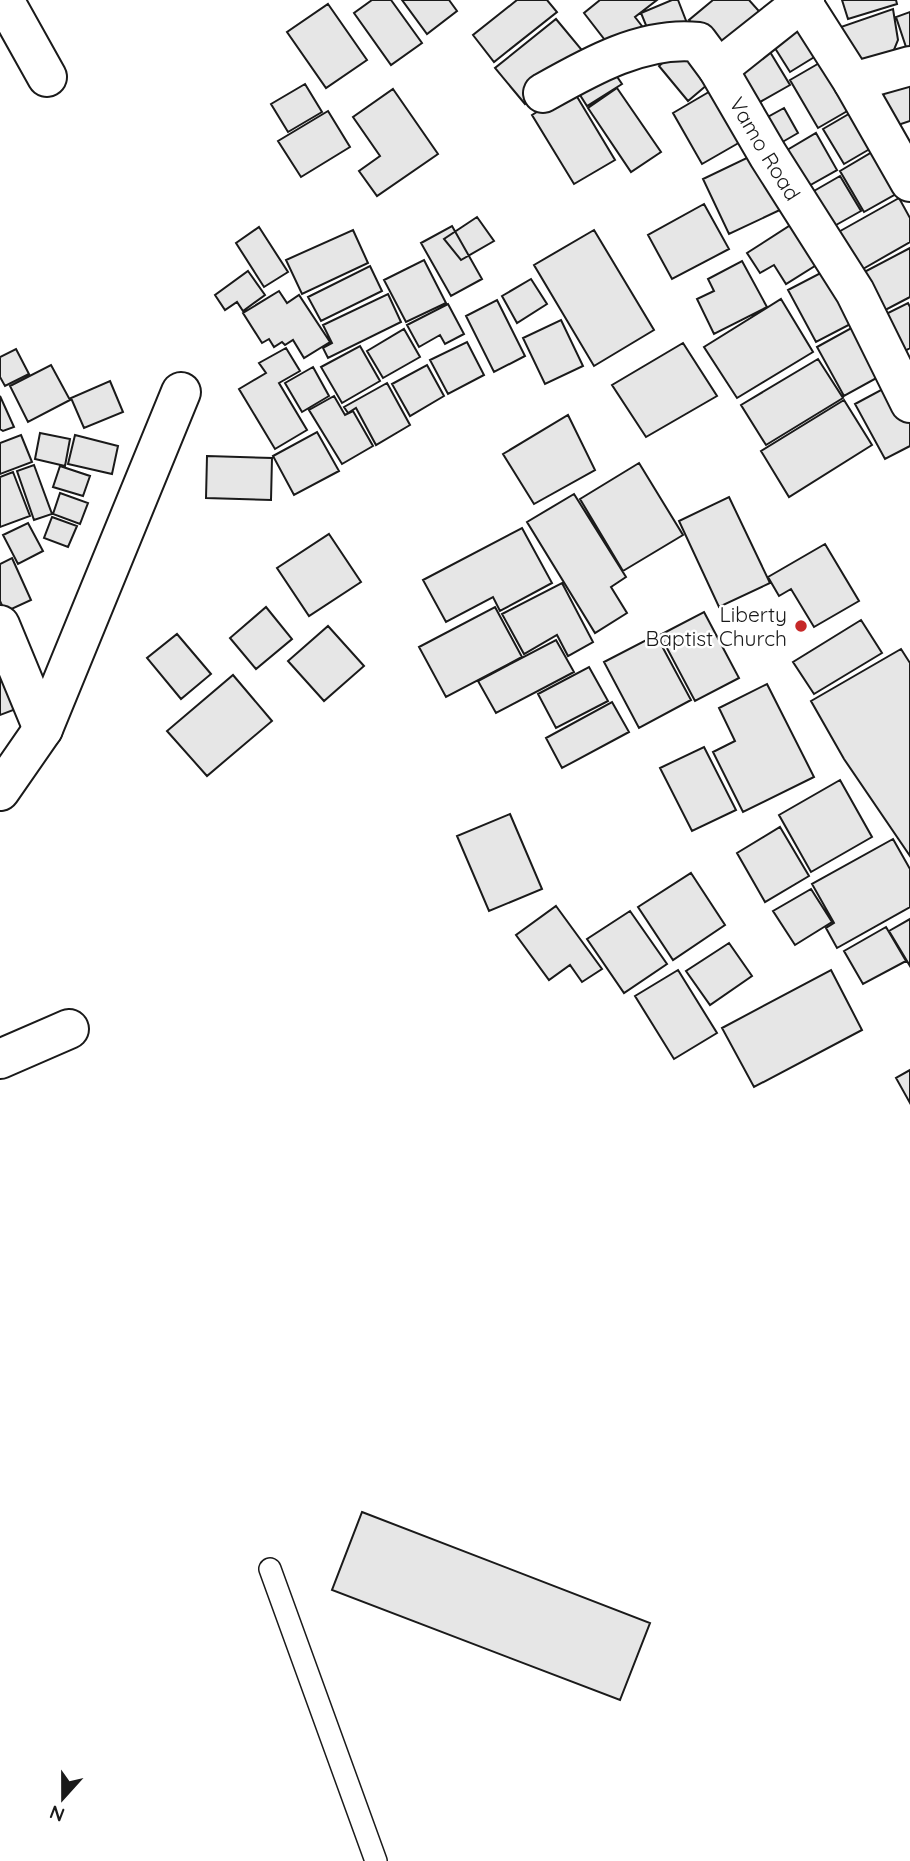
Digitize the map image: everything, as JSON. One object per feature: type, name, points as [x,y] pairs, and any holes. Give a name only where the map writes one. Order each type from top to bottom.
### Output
[{"type":"street","points":[[4,0],[47,77]]},
{"type":"street","points":[[719,69],[803,1],[910,182]]},
{"type":"street","name":"Vamo Road","points":[[543,93],[591,65],[637,49],[682,40],[698,42],[719,69],[768,155],[901,364],[910,403]]},
{"type":"street","points":[[853,82],[910,66]]},
{"type":"street","points":[[0,791],[43,729],[181,392]]},
{"type":"street","points":[[0,625],[43,729]]},
{"type":"street","points":[[0,1059],[69,1029]]},
{"type":"lane","points":[[270,1569],[376,1861]]},
{"type":"building","points":[[372,0],[391,0],[422,43],[391,65],[354,13]]},
{"type":"building","points":[[402,0],[449,0],[457,11],[427,34]]},
{"type":"building","points":[[517,0],[547,0],[557,12],[494,62],[473,35]]},
{"type":"building","points":[[600,0],[657,0],[635,17],[645,30],[615,53],[584,13]]},
{"type":"building","points":[[678,0],[690,31],[654,45],[641,13]]},
{"type":"building","points":[[713,0],[749,0],[766,19],[720,58],[689,20]]},
{"type":"building","points":[[842,0],[896,0],[897,4],[848,19]]},
{"type":"building","points":[[328,4],[367,60],[326,88],[287,32]]},
{"type":"building","points":[[893,9],[898,40],[889,62],[853,74],[835,29]]},
{"type":"building","points":[[910,12],[910,49],[907,50],[896,17]]},
{"type":"building","points":[[556,19],[586,55],[525,104],[495,68]]},
{"type":"building","points":[[795,21],[816,56],[790,72],[768,37]]},
{"type":"building","points":[[764,42],[790,85],[746,110],[722,68]]},
{"type":"building","points":[[684,44],[714,79],[688,101],[659,66]]},
{"type":"building","points":[[828,58],[856,106],[818,128],[790,80]]},
{"type":"building","points":[[607,62],[622,84],[587,106],[573,84]]},
{"type":"building","points":[[910,72],[910,121],[889,128],[865,84]]},
{"type":"building","points":[[305,84],[322,112],[288,132],[271,104]]},
{"type":"building","points":[[719,86],[749,137],[702,164],[673,113]]},
{"type":"building","points":[[617,88],[661,152],[631,172],[588,108]]},
{"type":"building","points":[[393,89],[438,154],[377,196],[359,171],[380,156],[353,117]]},
{"type":"building","points":[[573,90],[615,160],[574,184],[532,115]]},
{"type":"building","points":[[784,108],[798,133],[772,148],[757,123]]},
{"type":"building","points":[[859,108],[880,143],[844,164],[823,129]]},
{"type":"building","points":[[328,111],[350,147],[301,177],[278,141]]},
{"type":"building","points":[[816,133],[837,170],[798,192],[777,156]]},
{"type":"building","points":[[879,148],[903,190],[864,212],[840,171]]},
{"type":"building","points":[[755,154],[782,209],[729,234],[703,179]]},
{"type":"building","points":[[840,176],[861,211],[820,234],[800,199]]},
{"type":"building","points":[[899,198],[910,218],[910,242],[849,277],[826,239]]},
{"type":"building","points":[[704,204],[729,249],[672,279],[648,235]]},
{"type":"building","points":[[477,217],[494,241],[461,260],[444,239]]},
{"type":"building","points":[[800,219],[826,259],[786,284],[774,265],[760,273],[747,253]]},
{"type":"building","points":[[452,226],[482,279],[451,296],[421,243]]},
{"type":"building","points":[[259,227],[288,272],[264,287],[236,243]]},
{"type":"building","points":[[353,230],[368,263],[302,294],[286,260]]},
{"type":"building","points":[[594,230],[654,330],[594,366],[534,265]]},
{"type":"building","points":[[910,248],[910,297],[872,317],[851,279]]},
{"type":"building","points":[[424,260],[446,303],[406,322],[384,280]]},
{"type":"building","points":[[742,261],[767,307],[714,334],[697,299],[714,291],[708,279]]},
{"type":"building","points":[[370,266],[382,291],[321,321],[308,297]]},
{"type":"building","points":[[834,266],[862,318],[816,342],[788,290]]},
{"type":"building","points":[[248,271],[265,295],[243,311],[237,302],[225,310],[215,295]]},
{"type":"building","points":[[531,279],[547,304],[517,323],[502,296]]},
{"type":"building","points":[[279,291],[287,303],[299,295],[330,342],[304,358],[293,340],[274,347],[269,339],[262,343],[243,313]]},
{"type":"building","points":[[388,294],[401,322],[328,358],[323,348],[332,343],[323,325]]},
{"type":"building","points":[[781,299],[813,352],[737,398],[704,347]]},
{"type":"building","points":[[497,300],[525,356],[494,372],[466,316]]},
{"type":"building","points":[[908,303],[910,348],[892,358],[872,321]]},
{"type":"building","points":[[448,304],[464,334],[445,344],[440,335],[419,347],[407,325]]},
{"type":"building","points":[[561,320],[583,366],[545,384],[523,338]]},
{"type":"building","points":[[864,321],[891,370],[844,396],[817,347]]},
{"type":"building","points":[[404,329],[420,357],[383,378],[367,351]]},
{"type":"building","points":[[467,342],[484,375],[448,394],[430,360]]},
{"type":"building","points":[[683,343],[717,396],[646,437],[612,385]]},
{"type":"building","points":[[360,346],[380,381],[342,403],[321,367]]},
{"type":"building","points":[[286,348],[300,371],[279,383],[307,430],[275,449],[239,389],[266,373],[259,363]]},
{"type":"building","points":[[16,349],[29,374],[5,386],[0,377],[0,357]]},
{"type":"building","points":[[818,359],[843,398],[766,445],[741,405]]},
{"type":"building","points":[[51,365],[70,400],[28,422],[10,386]]},
{"type":"building","points":[[427,365],[444,396],[410,416],[392,384]]},
{"type":"building","points":[[313,367],[329,396],[302,412],[285,383]]},
{"type":"building","points":[[110,381],[123,412],[84,428],[71,398]]},
{"type":"building","points":[[387,383],[410,425],[376,445],[356,408],[348,413],[344,407]]},
{"type":"building","points":[[894,383],[910,414],[910,446],[885,459],[855,404]]},
{"type":"building","points":[[0,396],[14,427],[3,431],[0,429]]},
{"type":"building","points":[[334,396],[345,415],[353,411],[373,446],[342,464],[309,410]]},
{"type":"building","points":[[844,400],[872,445],[789,497],[761,451]]},
{"type":"building","points":[[568,415],[595,470],[534,504],[503,454]]},
{"type":"building","points":[[317,432],[339,471],[294,495],[273,456]]},
{"type":"building","points":[[40,433],[70,439],[65,466],[35,459]]},
{"type":"building","points":[[21,435],[32,462],[0,474],[0,443]]},
{"type":"building","points":[[75,435],[118,446],[112,474],[68,464]]},
{"type":"building","points":[[207,456],[272,458],[271,500],[206,498]]},
{"type":"building","points":[[639,463],[683,535],[623,571],[580,499]]},
{"type":"building","points":[[34,465],[52,514],[34,520],[17,471]]},
{"type":"building","points":[[60,466],[90,476],[83,496],[53,487]]},
{"type":"building","points":[[13,472],[30,516],[0,527],[0,477]]},
{"type":"building","points":[[60,493],[88,503],[80,524],[53,514]]},
{"type":"building","points":[[574,494],[626,577],[611,587],[627,613],[595,633],[527,522]]},
{"type":"building","points":[[729,497],[770,583],[719,607],[679,521]]},
{"type":"building","points":[[52,517],[77,526],[68,547],[44,538]]},
{"type":"building","points":[[28,523],[43,551],[18,564],[3,535]]},
{"type":"building","points":[[522,528],[552,583],[500,611],[493,597],[446,622],[423,580]]},
{"type":"building","points":[[329,534],[361,582],[309,616],[277,568]]},
{"type":"building","points":[[825,544],[859,601],[814,627],[791,589],[779,596],[768,577]]},
{"type":"building","points":[[12,558],[31,600],[5,612],[0,601],[0,564]]},
{"type":"building","points":[[562,583],[593,642],[568,656],[557,635],[524,654],[502,614]]},
{"type":"building","points":[[266,607],[292,639],[256,669],[230,638]]},
{"type":"building","points":[[495,607],[522,657],[446,697],[419,647]]},
{"type":"building","points":[[704,612],[739,678],[695,701],[660,635]]},
{"type":"building","points":[[861,620],[882,653],[814,694],[793,662]]},
{"type":"building","points":[[328,626],[364,666],[324,701],[288,661]]},
{"type":"building","points":[[177,634],[211,674],[181,699],[147,658]]},
{"type":"building","points":[[656,635],[691,700],[639,728],[604,662]]},
{"type":"building","points":[[556,640],[574,672],[496,713],[478,681]]},
{"type":"building","points":[[901,649],[910,663],[910,856],[844,759],[811,701]]},
{"type":"building","points":[[589,667],[608,701],[556,728],[538,694]]},
{"type":"building","points":[[233,675],[272,721],[207,776],[167,731]]},
{"type":"building","points":[[2,676],[16,709],[0,715],[0,677]]},
{"type":"building","points":[[767,684],[814,777],[743,812],[713,752],[735,741],[719,708]]},
{"type":"building","points":[[612,702],[629,732],[562,768],[546,738]]},
{"type":"building","points":[[704,747],[736,810],[692,831],[660,768]]},
{"type":"building","points":[[840,780],[872,837],[811,872],[779,815]]},
{"type":"building","points":[[510,814],[542,889],[489,911],[457,836]]},
{"type":"building","points":[[780,827],[809,876],[765,902],[737,853]]},
{"type":"building","points":[[893,839],[910,869],[910,907],[837,948],[826,928],[834,923],[812,884]]},
{"type":"building","points":[[691,873],[725,925],[673,960],[638,907]]},
{"type":"building","points":[[811,889],[832,922],[795,945],[773,911]]},
{"type":"building","points":[[556,906],[602,969],[582,982],[570,965],[549,980],[516,935]]},
{"type":"building","points":[[630,911],[667,964],[624,993],[587,939]]},
{"type":"building","points":[[910,919],[910,966],[889,931]]},
{"type":"building","points":[[886,927],[906,961],[863,984],[844,951]]},
{"type":"building","points":[[729,943],[752,976],[710,1005],[686,971]]},
{"type":"building","points":[[678,970],[717,1033],[674,1059],[635,996]]},
{"type":"building","points":[[831,970],[862,1030],[754,1087],[722,1028]]},
{"type":"building","points":[[910,1070],[910,1103],[896,1078]]},
{"type":"building","points":[[362,1512],[650,1623],[620,1700],[332,1590]]},
{"type":"place","name":"Liberty Baptist Church","points":[[801,626]]}]
